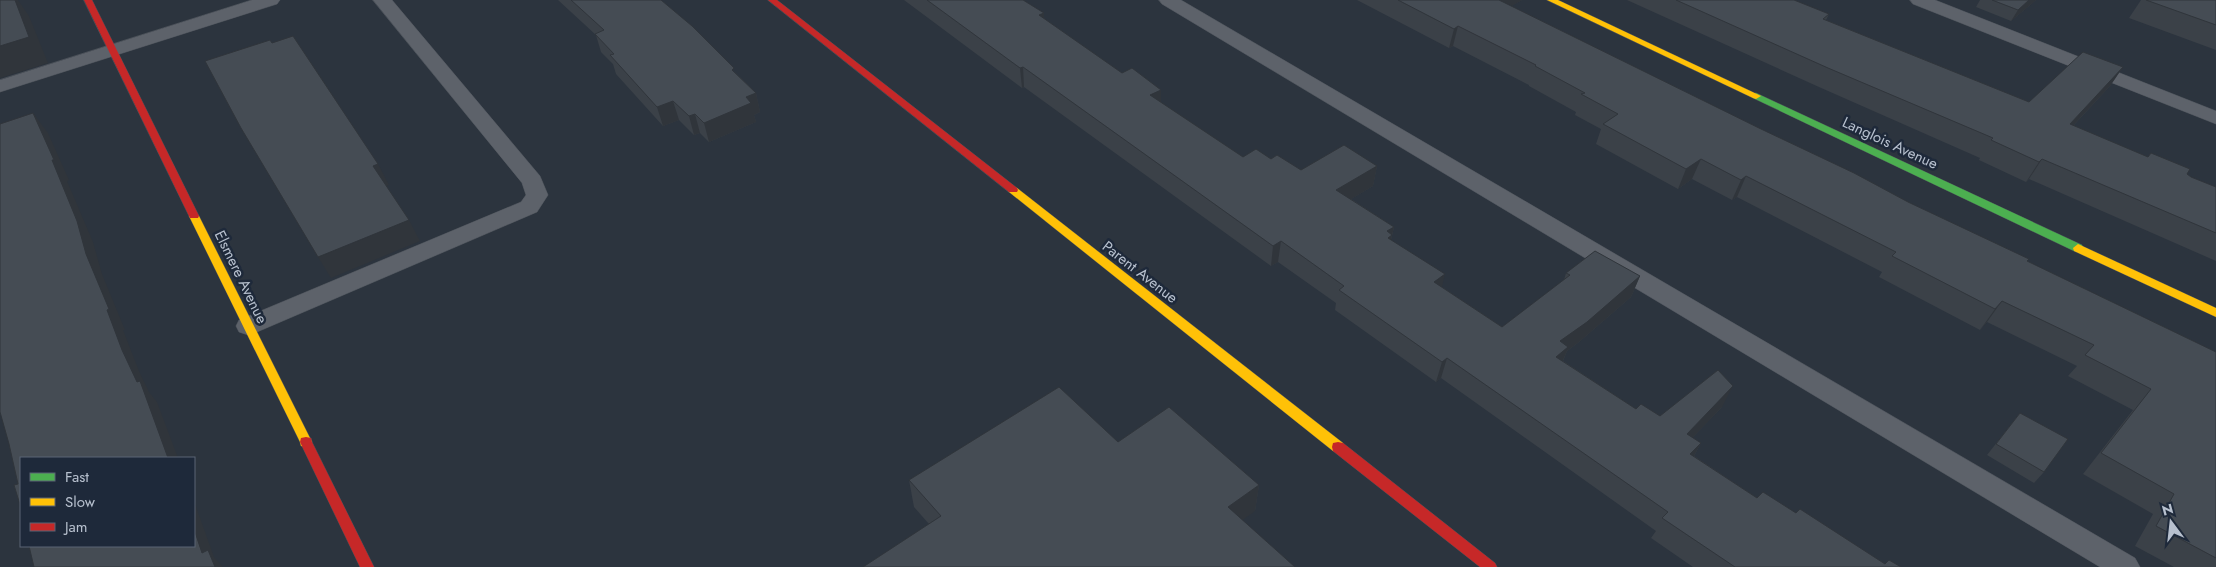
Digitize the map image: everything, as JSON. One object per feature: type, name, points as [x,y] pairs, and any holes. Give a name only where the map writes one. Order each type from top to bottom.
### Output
[{"type":"street","name":"Elsmere Avenue","points":[[88,0],[366,567]]},
{"type":"street","name":"Parent Avenue","points":[[772,0],[1490,567]]},
{"type":"street","name":"Langlois Avenue","points":[[1551,0],[2216,313]]},
{"type":"lane","points":[[0,86],[271,0]]},
{"type":"lane","points":[[248,326],[529,207],[537,195],[532,180],[382,0]]},
{"type":"lane","points":[[1168,0],[2125,567]]},
{"type":"lane","points":[[1919,0],[2216,118]]},
{"type":"building","points":[[0,0],[15,0],[29,37],[0,46]]},
{"type":"building","points":[[571,0],[661,0],[692,26],[756,93],[746,97],[751,103],[704,123],[695,114],[689,116],[673,101],[657,107],[610,55],[614,54],[595,34],[604,30]]},
{"type":"building","points":[[927,0],[1023,0],[1044,13],[1039,15],[1122,73],[1132,68],[1161,90],[1150,95],[1243,157],[1256,149],[1271,159],[1277,155],[1301,170],[1344,145],[1377,166],[1336,190],[1394,227],[1387,231],[1392,235],[1388,238],[1445,274],[1434,282],[1502,327],[1570,275],[1566,273],[1595,251],[1640,276],[1587,322],[1560,341],[1568,347],[1556,357],[1636,409],[1641,404],[1660,416],[1718,370],[1733,386],[1687,434],[1701,443],[1690,454],[1757,498],[1763,492],[1796,513],[1800,509],[1885,564],[1889,560],[1901,567],[1735,567],[1662,518],[1668,512],[1447,358],[1442,362],[1339,290],[1344,286],[1281,241],[1273,246],[1023,67],[1020,68]]},
{"type":"building","points":[[1398,0],[1499,0],[1854,173],[1908,202],[2029,259],[2027,261],[2216,352],[2216,558],[2156,526],[2174,494],[2101,453],[2151,389],[2085,355],[2094,345],[2002,301],[1995,309],[1892,256],[1896,252],[1746,176],[1741,180],[1701,159],[1686,169],[1603,124],[1618,114],[1581,94],[1585,93],[1536,65],[1458,26],[1454,29]]},
{"type":"building","points":[[1676,0],[1794,0],[1829,14],[1823,19],[2029,102],[2083,52],[2123,67],[2070,124],[2148,157],[2151,153],[2190,169],[2187,174],[2191,177],[2216,187],[2216,233],[2042,159],[2039,162],[1991,140],[1993,138],[1828,68]]},
{"type":"building","points":[[1992,0],[2029,0],[2018,10]]},
{"type":"building","points":[[2146,0],[2216,0],[2216,25]]},
{"type":"building","points":[[293,36],[378,164],[373,166],[409,220],[318,257],[241,128],[205,61],[270,40],[272,43]]},
{"type":"building","points":[[33,113],[54,160],[52,160],[77,221],[86,254],[109,309],[107,310],[122,350],[137,382],[140,381],[168,457],[20,457],[20,505],[14,485],[18,484],[0,412],[0,124]]},
{"type":"building","points":[[1059,387],[1118,442],[1169,407],[1259,485],[1228,507],[1295,567],[863,567],[941,516],[909,480]]},
{"type":"building","points":[[2020,413],[2068,439],[2044,472],[1996,444]]},
{"type":"building","points":[[195,532],[202,553],[208,550],[215,567],[34,567],[29,547],[195,547]]},
{"type":"traffic: fast","points":[[1756,96],[2078,248]]},
{"type":"traffic: slow","points":[[1551,0],[1756,96]]},
{"type":"traffic: slow","points":[[1013,190],[1338,447]]},
{"type":"traffic: slow","points":[[194,216],[306,442]]},
{"type":"traffic: slow","points":[[2078,248],[2216,313]]},
{"type":"traffic: jam","points":[[88,0],[194,216]]},
{"type":"traffic: jam","points":[[772,0],[1013,190]]},
{"type":"traffic: jam","points":[[306,442],[367,567]]},
{"type":"traffic: jam","points":[[1338,447],[1490,567]]}]
